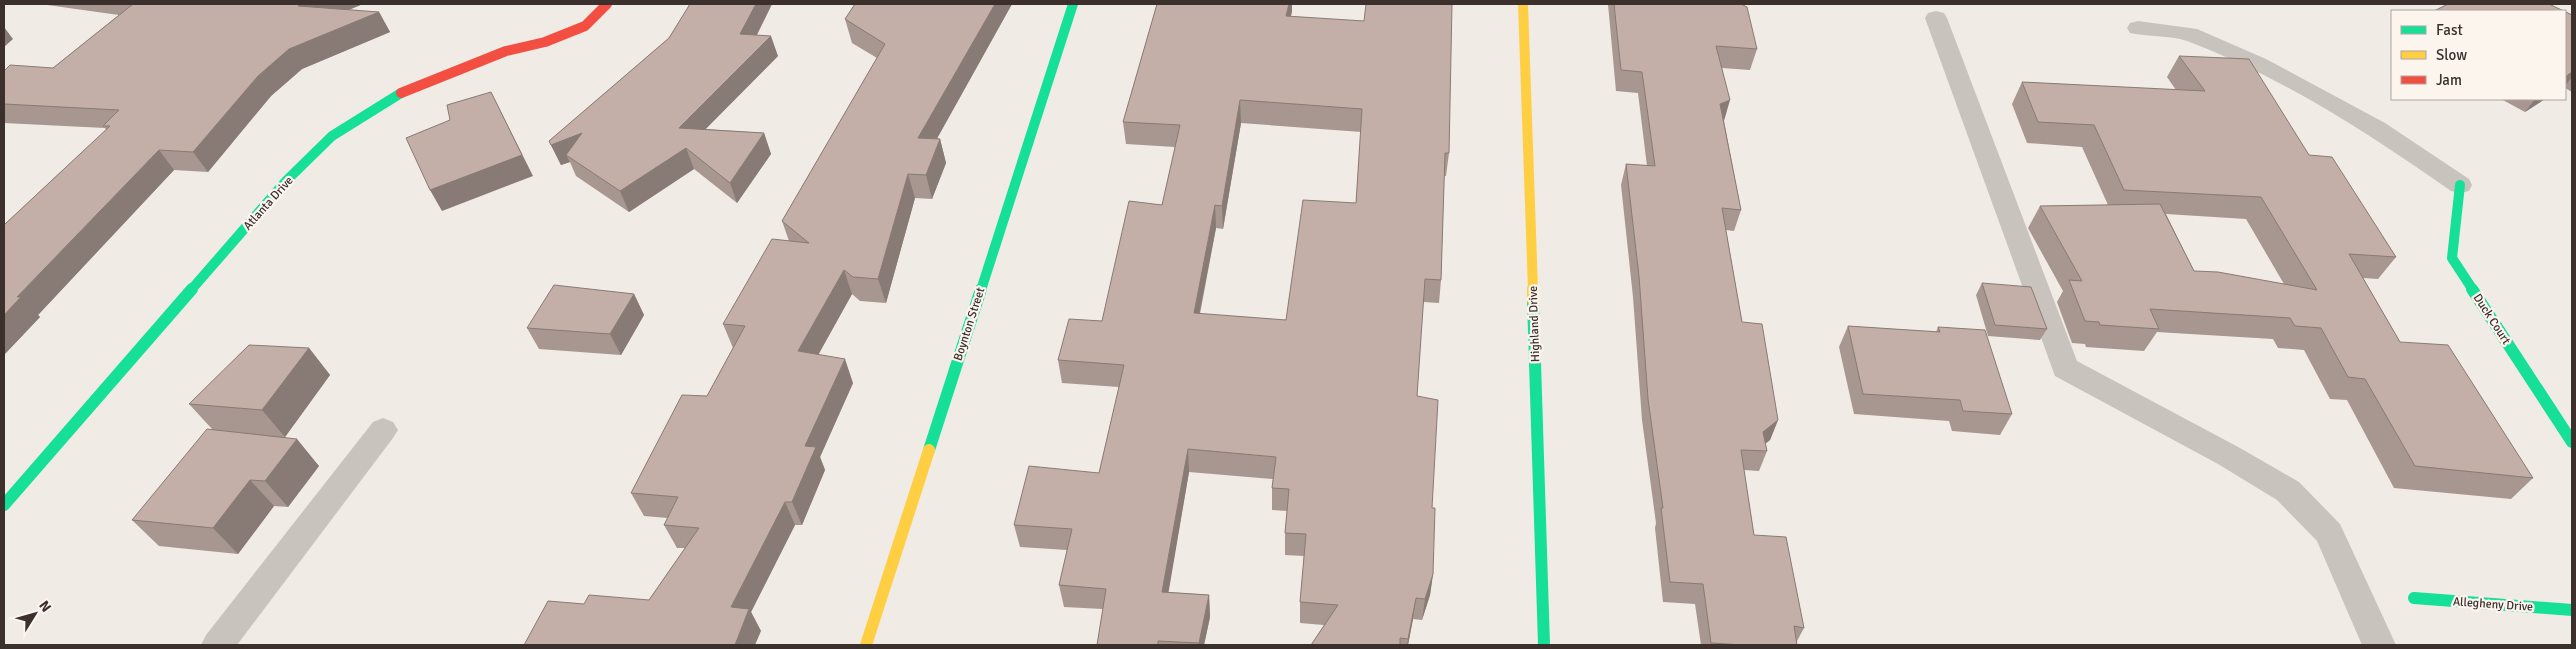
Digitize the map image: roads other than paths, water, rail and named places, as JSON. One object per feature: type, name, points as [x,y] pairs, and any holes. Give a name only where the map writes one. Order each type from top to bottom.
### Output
[{"type":"street","name":"Atlanta Drive","points":[[4,505],[286,182],[332,136],[390,98],[442,75],[506,52],[545,42],[585,26],[607,4]]},
{"type":"street","name":"Boynton Street","points":[[866,645],[1073,4]]},
{"type":"street","name":"Highland Drive","points":[[1523,4],[1544,645]]},
{"type":"street","name":"Duck Court","points":[[2460,185],[2452,258],[2572,442]]},
{"type":"street","name":"Allegheny Drive","points":[[2414,598],[2572,610]]},
{"type":"lane","points":[[1936,18],[2065,368],[2229,456],[2288,491],[2329,532],[2379,645]]},
{"type":"lane","points":[[2138,28],[2188,34],[2258,64],[2377,128],[2460,185]]},
{"type":"lane","points":[[218,645],[383,430]]}]
